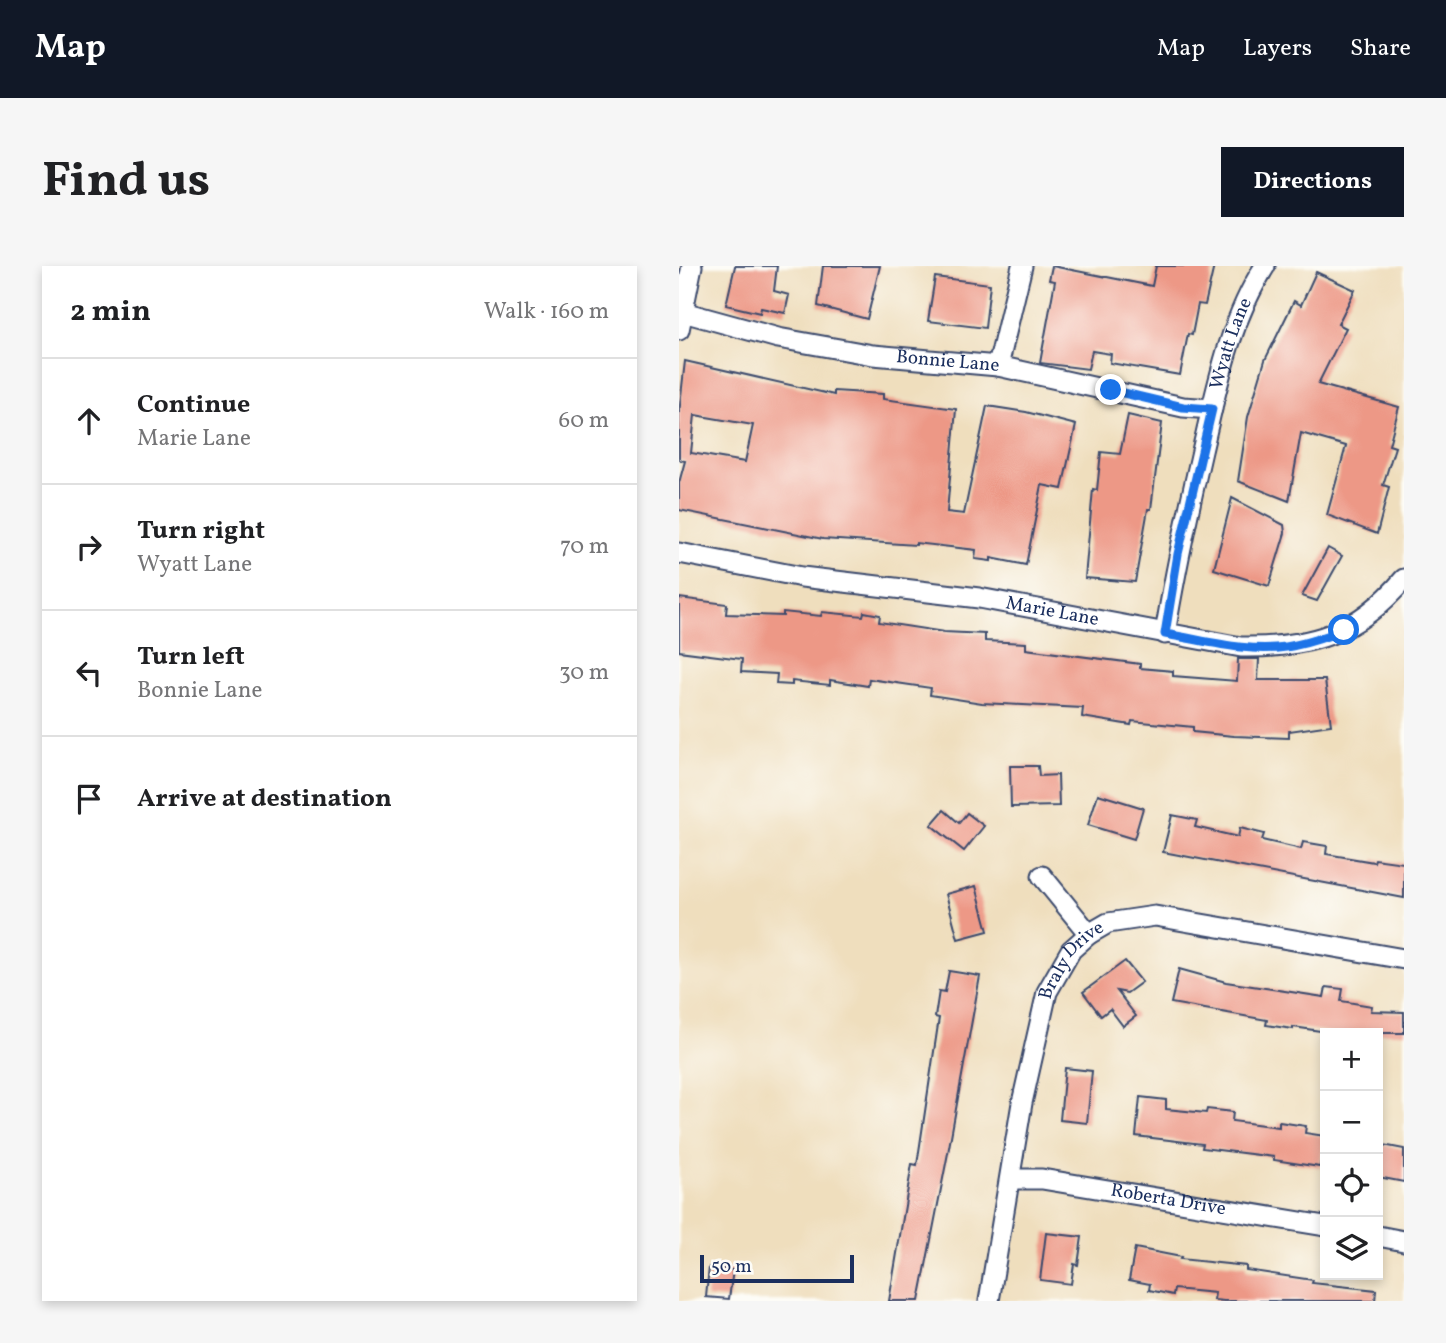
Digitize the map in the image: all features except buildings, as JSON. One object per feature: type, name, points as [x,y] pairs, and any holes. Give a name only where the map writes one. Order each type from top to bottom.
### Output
[{"type":"street","points":[[681,321],[692,266]]},
{"type":"street","points":[[998,366],[1022,266]]},
{"type":"street","name":"Wyatt Lane","points":[[1165,634],[1178,554],[1227,345],[1251,289],[1265,266]]},
{"type":"street","name":"Bonnie Lane","points":[[681,321],[873,355],[998,366],[1183,407],[1212,409]]},
{"type":"street","name":"Marie Lane","points":[[679,552],[802,577],[979,598],[1241,647],[1283,648],[1304,644],[1362,620],[1404,579]]},
{"type":"street","points":[[1042,876],[1089,934]]},
{"type":"street","name":"Braly Drive","points":[[989,1301],[1022,1103],[1047,992],[1071,950],[1089,934],[1108,923],[1155,916],[1404,959]]},
{"type":"street","name":"Roberta Drive","points":[[1011,1179],[1055,1181],[1320,1225]]},
{"type":"street","points":[[1383,1237],[1404,1241]]},
{"type":"route","points":[[1111,390],[1183,407],[1212,409],[1178,554],[1165,634],[1241,647],[1283,648],[1304,644],[1344,630]]}]
